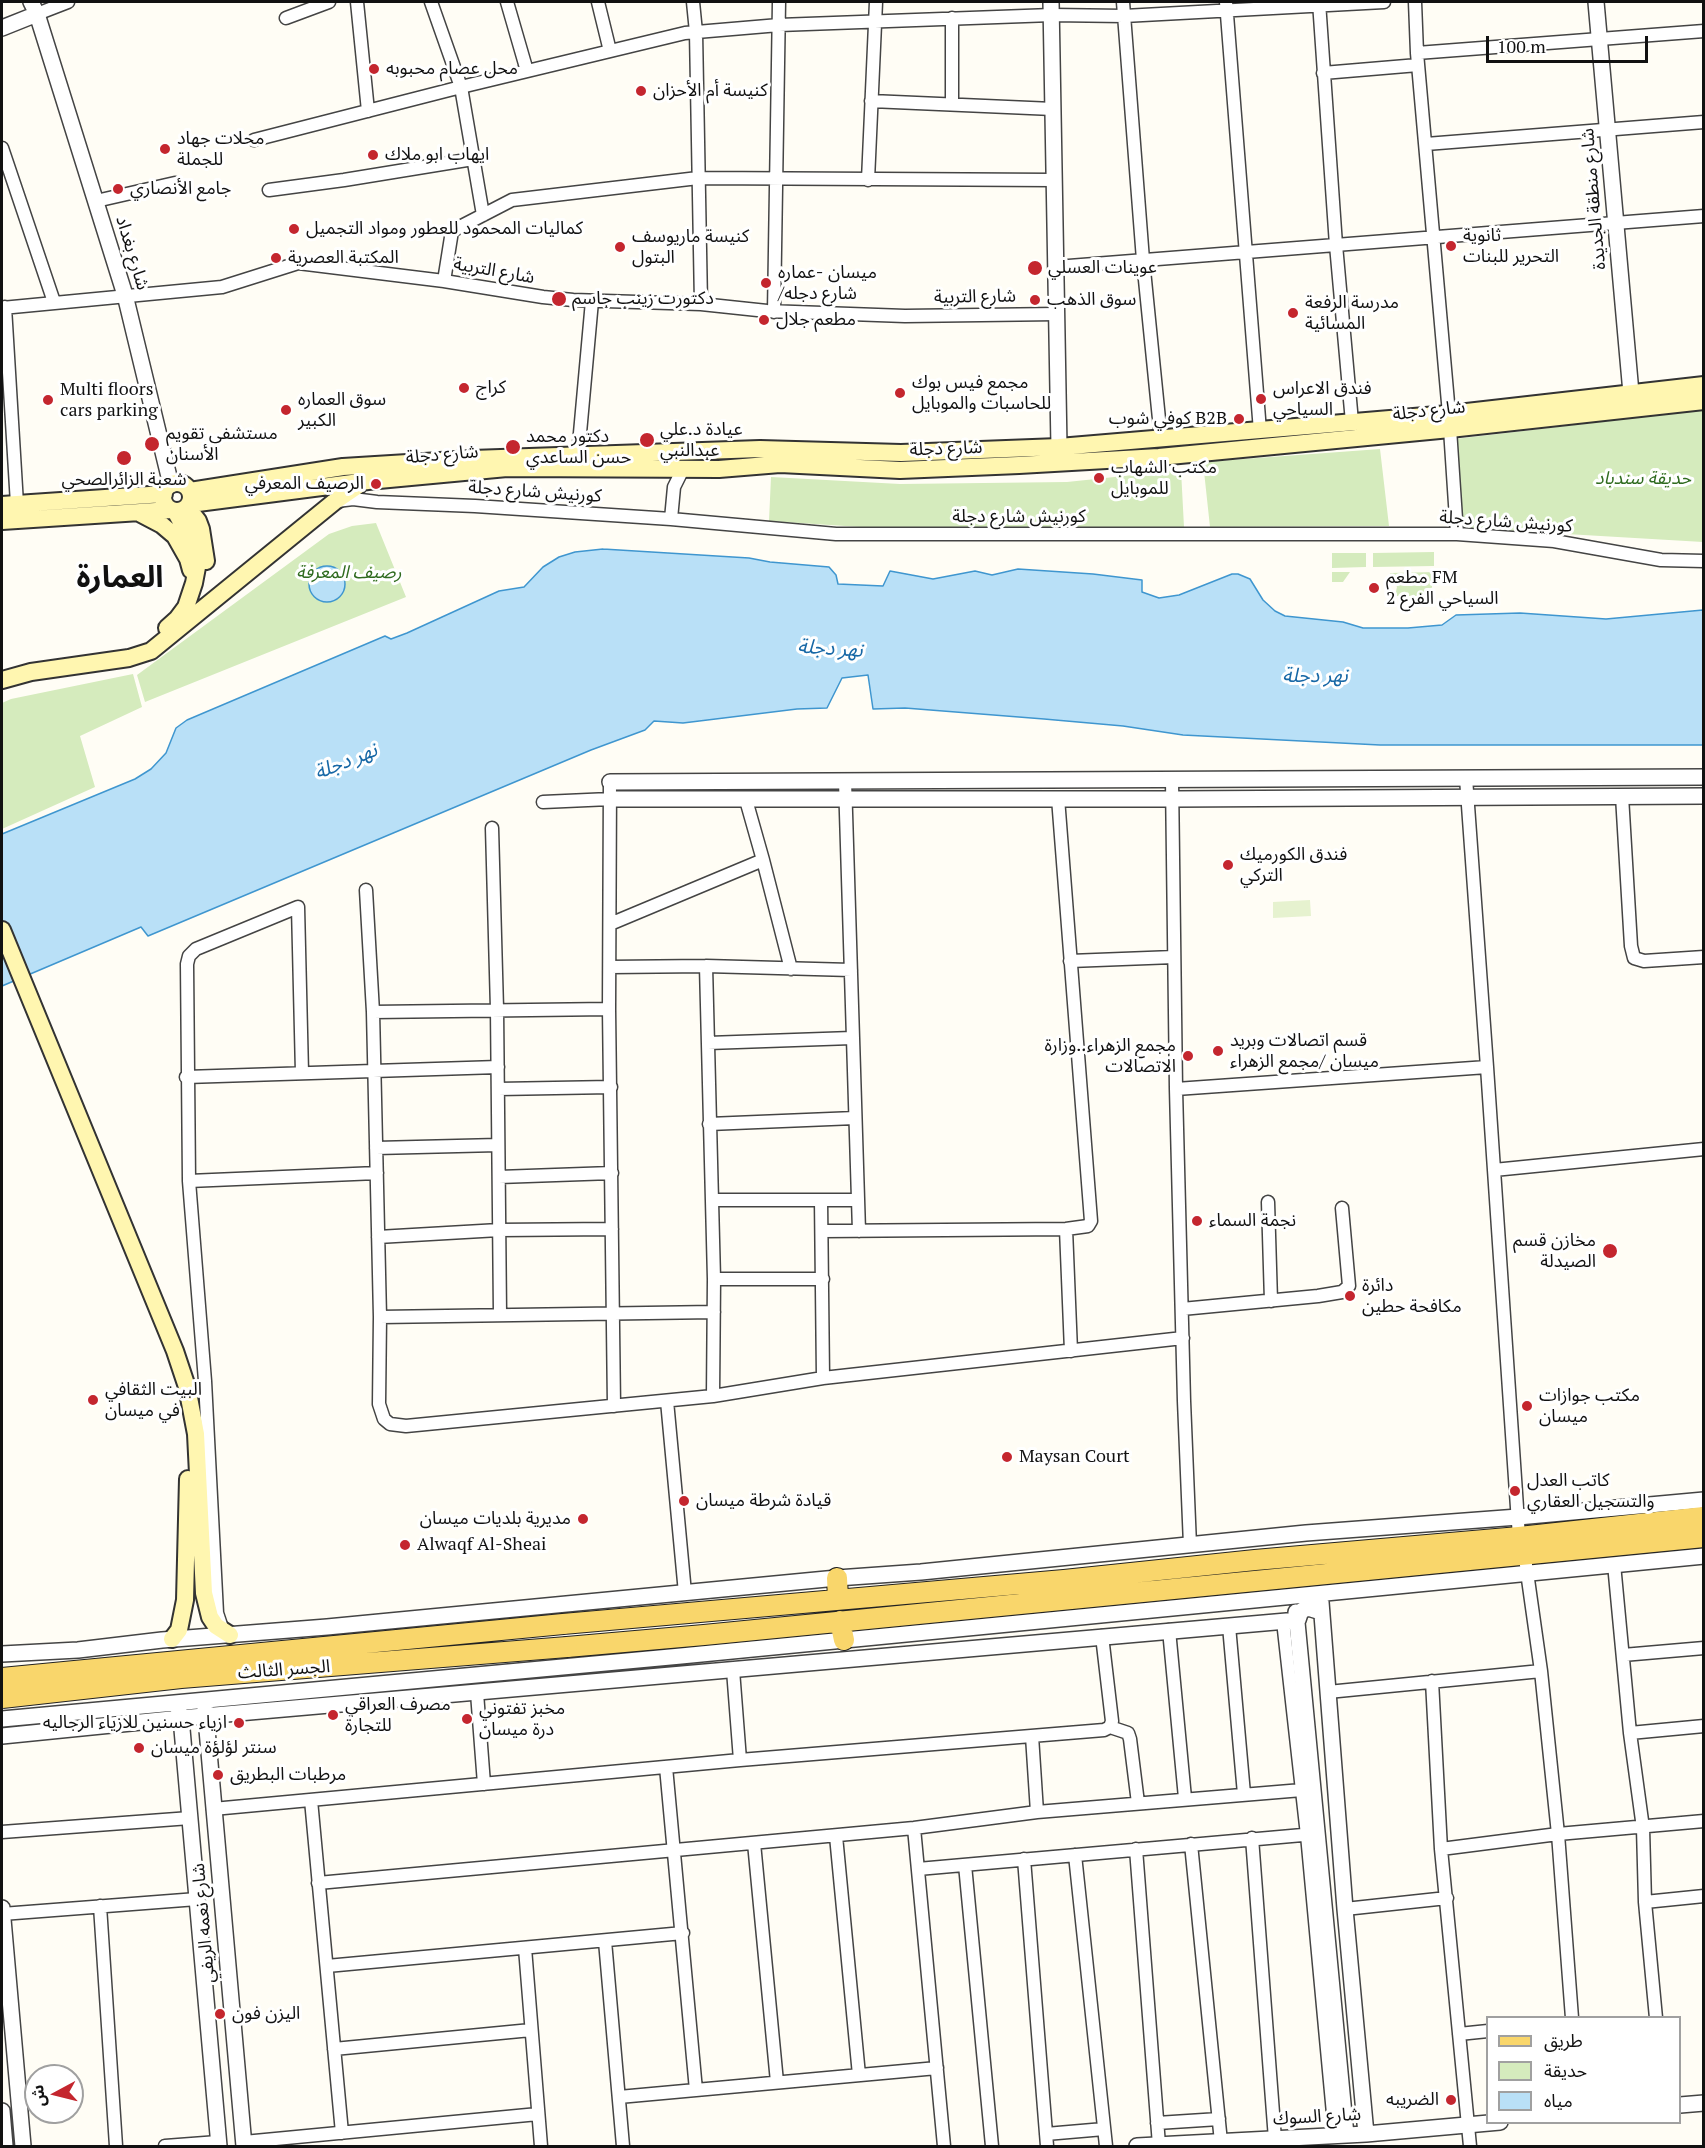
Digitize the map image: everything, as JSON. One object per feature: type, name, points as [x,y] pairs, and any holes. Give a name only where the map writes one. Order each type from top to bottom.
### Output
[{"type":"main road","name":"شارع دجلة","points":[[2,520],[137,513],[368,481],[507,468],[719,469],[780,464],[900,470],[1159,457],[1450,421],[1631,393],[1704,385]]},
{"type":"main road","name":"شارع دجلة","points":[[182,505],[343,467],[472,459],[760,449],[902,453],[1059,447],[1352,422],[1450,421],[1704,401]]},
{"type":"main road","points":[[2,672],[126,651],[150,643],[334,502],[368,481]]},
{"type":"main road","points":[[9,505],[167,489],[184,485],[182,505],[198,562],[194,583],[180,622]]},
{"type":"main road","points":[[2,680],[31,672],[129,658],[151,651],[195,606],[206,561],[201,529],[198,521],[182,505],[164,503],[167,489]]},
{"type":"main road","points":[[137,513],[154,519],[175,536],[188,559],[194,583]]},
{"type":"main road","points":[[2,930],[171,1351],[184,1422],[188,1471],[185,1600],[179,1630],[172,1639]]},
{"type":"main road","points":[[2,943],[187,1387],[196,1434],[205,1599],[210,1617],[216,1626],[231,1634]]},
{"type":"main road","points":[[1523,1555],[1704,1517]]},
{"type":"main road","points":[[1523,1555],[1704,1537]]},
{"type":"main road","name":"الجسر الثالث","points":[[2,1678],[563,1624],[1064,1580],[1255,1560],[1523,1555]]},
{"type":"main road","name":"الجسر الثالث","points":[[2,1698],[181,1678],[567,1647],[842,1631],[1523,1555]]},
{"type":"main road","points":[[837,1578],[838,1599]]},
{"type":"street","points":[[2,28],[34,8],[68,2]]},
{"type":"street","points":[[286,18],[329,2]]},
{"type":"street","points":[[357,2],[368,111]]},
{"type":"street","points":[[430,2],[461,87],[483,215]]},
{"type":"street","points":[[507,2],[527,71]]},
{"type":"street","points":[[598,2],[610,51]]},
{"type":"street","points":[[693,2],[696,32],[701,304]]},
{"type":"street","points":[[774,312],[779,2]]},
{"type":"street","points":[[868,180],[876,2]]},
{"type":"street","points":[[1123,2],[1143,260],[1161,439]]},
{"type":"street","points":[[254,140],[685,33],[779,25],[952,18],[1051,8],[1124,16],[1226,6],[1384,2]]},
{"type":"street","points":[[1415,2],[1450,421],[1457,534]]},
{"type":"street","name":"شارع منطقة الجديدة","points":[[1596,2],[1631,393]]},
{"type":"street","points":[[1319,4],[1335,245],[1352,422]]},
{"type":"street","points":[[1226,6],[1260,431]]},
{"type":"street","name":"شارع بغداد","points":[[34,8],[124,295],[167,489]]},
{"type":"street","points":[[1051,8],[1059,447]]},
{"type":"street","points":[[952,18],[952,104]]},
{"type":"street","points":[[1323,73],[1418,59],[1704,31]]},
{"type":"street","points":[[871,101],[1053,109]]},
{"type":"street","points":[[1426,144],[1704,122]]},
{"type":"street","points":[[2,148],[54,302]]},
{"type":"street","points":[[269,190],[473,159]]},
{"type":"street","points":[[444,280],[452,231],[512,200],[698,178],[1054,180]]},
{"type":"street","points":[[96,201],[175,183]]},
{"type":"street","points":[[1056,267],[1704,216]]},
{"type":"street","name":"شارع التربية","points":[[3,308],[222,286],[298,263],[444,280],[543,297],[592,301],[701,304],[774,312],[905,316],[1057,314]]},
{"type":"street","points":[[579,456],[592,301]]},
{"type":"street","points":[[3,308],[9,505]]},
{"type":"street","points":[[671,519],[674,487],[683,469]]},
{"type":"street","name":"كورنيش شارع دجلة","points":[[334,502],[353,499],[475,506],[671,519],[836,534],[1457,534],[1554,541],[1661,560],[1704,561]]},
{"type":"street","points":[[614,1406],[609,1008],[610,782],[1704,777]]},
{"type":"street","points":[[1364,778],[1364,797]]},
{"type":"street","points":[[1466,778],[1518,1517],[1540,1671],[1558,1834],[1572,2016]]},
{"type":"street","points":[[1172,780],[1176,1089],[1190,1545]]},
{"type":"street","points":[[845,781],[859,1231]]},
{"type":"street","points":[[1622,796],[1631,946],[1634,958],[1644,961],[1704,957]]},
{"type":"street","points":[[543,802],[610,799],[1704,796]]},
{"type":"street","points":[[823,1231],[1066,1228],[1088,1226],[1091,1221],[1058,798]]},
{"type":"street","points":[[746,800],[791,969]]},
{"type":"street","points":[[492,828],[498,1067],[500,1314]]},
{"type":"street","points":[[610,924],[763,860]]},
{"type":"street","points":[[366,890],[375,1071],[380,1317],[379,1404],[384,1419],[390,1424],[406,1426],[667,1401],[823,1378],[1183,1338]]},
{"type":"street","points":[[238,1696],[251,1688],[256,1680],[258,1662],[252,1645],[242,1636],[231,1634],[219,1624],[218,1619],[205,1382],[189,1181],[186,1077],[187,964],[189,956],[196,949],[298,908],[302,1073]]},
{"type":"street","points":[[1070,961],[1174,957]]},
{"type":"street","points":[[610,967],[706,966],[851,970]]},
{"type":"street","points":[[706,966],[714,1279],[713,1396]]},
{"type":"street","points":[[373,1011],[609,1008]]},
{"type":"street","points":[[708,1043],[852,1038]]},
{"type":"street","points":[[186,1077],[498,1067]]},
{"type":"street","points":[[1176,1089],[1487,1067]]},
{"type":"street","points":[[498,1089],[611,1087]]},
{"type":"street","points":[[709,1124],[855,1118]]},
{"type":"street","points":[[376,1148],[498,1145]]},
{"type":"street","points":[[1494,1170],[1704,1149]]},
{"type":"street","points":[[189,1181],[377,1173]]},
{"type":"street","points":[[499,1177],[612,1173]]},
{"type":"street","points":[[712,1200],[858,1200]]},
{"type":"street","points":[[822,1200],[823,1378]]},
{"type":"street","points":[[1268,1202],[1271,1301]]},
{"type":"street","points":[[1182,1310],[1342,1292],[1349,1286],[1342,1208]]},
{"type":"street","points":[[378,1237],[499,1230],[612,1228]]},
{"type":"street","points":[[1066,1228],[1071,1350]]},
{"type":"street","points":[[714,1279],[823,1279]]},
{"type":"street","points":[[380,1317],[714,1312]]},
{"type":"street","points":[[667,1401],[685,1593]]},
{"type":"street","points":[[2,1653],[78,1650],[172,1639],[327,1627],[837,1578],[933,1571],[1306,1533],[1704,1500]]},
{"type":"street","points":[[2,1719],[681,1656],[842,1631],[1320,1593],[1523,1555],[1614,1564],[1704,1556]]},
{"type":"street","points":[[1614,1564],[1630,1733],[1643,1828],[1645,1902],[1656,2016]]},
{"type":"street","points":[[1320,1593],[1345,1909],[1366,2134]]},
{"type":"street","points":[[1284,1596],[1294,1604],[1291,1621],[1302,1790],[1312,1834]]},
{"type":"street","points":[[2,1736],[181,1718],[1291,1621],[1301,1611],[1308,1608],[1321,1612]]},
{"type":"street","points":[[1291,1621],[1340,2135]]},
{"type":"street","points":[[1229,1626],[1244,1794]]},
{"type":"street","points":[[327,1627],[309,1630],[298,1635],[289,1643],[286,1660],[287,1667],[298,1681],[319,1687],[335,1687]]},
{"type":"street","points":[[1169,1630],[1185,1798]]},
{"type":"street","points":[[1102,1636],[1112,1721],[1110,1727]]},
{"type":"street","points":[[152,1641],[140,1650],[135,1676],[142,1692],[148,1698],[160,1703],[172,1703]]},
{"type":"street","points":[[1623,1655],[1704,1648]]},
{"type":"street","points":[[78,1650],[91,1655],[97,1661],[104,1679],[102,1698],[97,1704],[81,1712]]},
{"type":"street","points":[[681,1656],[682,1675]]},
{"type":"street","points":[[733,1670],[741,1760]]},
{"type":"street","points":[[1328,1692],[1540,1671]]},
{"type":"street","points":[[1432,1681],[1441,1849],[1470,2146]]},
{"type":"street","points":[[477,1693],[484,1784]]},
{"type":"street","name":"شارع نعمه الريفي","points":[[211,1699],[205,1706],[204,1716],[244,2144]]},
{"type":"street","name":"شارع نعمه الريفي","points":[[172,1703],[178,1707],[181,1718],[218,2144]]},
{"type":"street","points":[[48,1714],[51,1730]]},
{"type":"street","points":[[1630,1733],[1704,1726]]},
{"type":"street","points":[[213,1809],[741,1760],[1104,1730],[1110,1727],[1128,1733],[1137,1803]]},
{"type":"street","points":[[1032,1736],[1037,1812]]},
{"type":"street","points":[[666,1767],[696,2090]]},
{"type":"street","points":[[318,1883],[836,1836],[1037,1812],[1185,1798],[1302,1790]]},
{"type":"street","points":[[311,1800],[342,2133]]},
{"type":"street","points":[[2,1832],[190,1818]]},
{"type":"street","points":[[1441,1849],[1558,1834],[1704,1821]]},
{"type":"street","points":[[914,1828],[944,2146]]},
{"type":"street","points":[[918,1869],[1312,1834]]},
{"type":"street","points":[[836,1836],[859,2075]]},
{"type":"street","points":[[1252,1838],[1275,2139]]},
{"type":"street","points":[[754,1843],[777,2082]]},
{"type":"street","points":[[1191,1844],[1221,2142]]},
{"type":"street","points":[[1136,1849],[1157,2123],[1148,2146]]},
{"type":"street","points":[[1075,1855],[1106,2146]]},
{"type":"street","points":[[1024,1859],[1047,2140],[1104,2129]]},
{"type":"street","points":[[965,1865],[992,2146]]},
{"type":"street","points":[[1645,1902],[1704,1896]]},
{"type":"street","points":[[1345,1909],[1447,1898]]},
{"type":"street","points":[[2,1914],[197,1899]]},
{"type":"street","points":[[100,1906],[116,2146]]},
{"type":"street","points":[[2,1908],[23,2146]]},
{"type":"street","points":[[327,1966],[682,1933]]},
{"type":"street","points":[[605,1941],[623,2146]]},
{"type":"street","points":[[525,1948],[541,2146]]},
{"type":"street","points":[[334,2049],[531,2030]]},
{"type":"street","points":[[1460,2034],[1486,2031]]},
{"type":"street","points":[[619,2097],[937,2068]]},
{"type":"street","points":[[1681,2105],[1704,2103]]},
{"type":"street","points":[[2,2111],[5,2146]]},
{"type":"street","points":[[244,2144],[538,2114]]},
{"type":"street","points":[[1157,2123],[1219,2119]]},
{"type":"street","name":"شارع السوك","points":[[1148,2146],[1366,2134],[1486,2124]]},
{"type":"street","points":[[3,2129],[22,2127]]},
{"type":"street","points":[[165,2146],[218,2144]]},
{"type":"green space","name":"حديقة سندباد","points":[[1703,410],[1703,542],[1464,528],[1455,439]]},
{"type":"green space","points":[[1380,449],[1389,526],[1210,527],[1203,462]]},
{"type":"green space","points":[[1181,470],[1184,527],[891,529],[769,521],[771,477],[900,484],[1067,482]]},
{"type":"green space","name":"رصيف المعرفة","points":[[376,523],[406,597],[145,702],[137,675],[329,534],[352,526]]},
{"type":"green space","points":[[1434,552],[1434,566],[1373,567],[1373,553]]},
{"type":"green space","points":[[1332,553],[1366,553],[1366,567],[1332,568]]},
{"type":"green space","points":[[1332,572],[1350,572],[1343,582],[1332,582]]},
{"type":"green space","points":[[1435,572],[1430,596],[1395,596],[1397,587],[1390,573]]},
{"type":"green space","points":[[133,674],[142,707],[80,736],[95,787],[2,829],[2,703],[11,699]]},
{"type":"green space","points":[[1310,900],[1311,916],[1273,918],[1273,902]]},
{"type":"water","name":"نهر دجلة","points":[[603,549],[749,558],[829,567],[836,575],[838,584],[883,586],[890,571],[933,579],[975,571],[992,575],[1018,569],[1093,574],[1142,580],[1142,592],[1159,598],[1179,595],[1232,574],[1238,574],[1250,579],[1263,600],[1275,611],[1285,616],[1343,622],[1363,628],[1442,625],[1456,615],[1520,613],[1606,619],[1703,610],[1703,745],[1380,745],[1183,735],[1123,726],[1044,719],[905,708],[873,709],[868,675],[842,678],[827,708],[797,709],[683,723],[654,721],[645,730],[591,750],[148,936],[141,927],[2,986],[2,834],[135,779],[151,769],[166,753],[176,728],[187,720],[385,636],[391,639],[407,633],[499,591],[524,587],[543,567],[559,557],[575,552]]},
{"type":"water","points":[[327,566],[340,571],[345,584],[340,597],[327,602],[314,597],[309,584],[314,571]]},
{"type":"place","name":"محل عصام محبوبه","points":[[374,69]]},
{"type":"place","name":"كنيسة أم الأحزان","points":[[641,91]]},
{"type":"place","name":"محلات جهاد للجملة","points":[[165,149]]},
{"type":"place","name":"ايهاب ابو ملاك","points":[[373,155]]},
{"type":"place","name":"جامع الأنصاري","points":[[118,189]]},
{"type":"place","name":"كماليات المحمود للعطور ومواد التجميل","points":[[294,229]]},
{"type":"place","name":"ثانوية التحرير للبنات","points":[[1451,246]]},
{"type":"place","name":"كنيسة ماريوسف البتول","points":[[620,247]]},
{"type":"place","name":"المكتبة العصرية","points":[[276,258]]},
{"type":"place","name":"عوينات العسلي","points":[[1035,268]]},
{"type":"place","name":"ميسان -عماره /شارع دجله","points":[[766,283]]},
{"type":"place","name":"دكتورت زينب جاسم","points":[[559,299]]},
{"type":"place","name":"سوق الذهب","points":[[1035,300]]},
{"type":"place","name":"مدرسة الرفعة المسائية","points":[[1293,313]]},
{"type":"place","name":"مطعم جلال","points":[[764,320]]},
{"type":"place","name":"كراج","points":[[464,388]]},
{"type":"place","name":"مجمع فيس بوك للحاسبات والموبايل","points":[[900,393]]},
{"type":"place","name":"فندق الاعراس السياحي","points":[[1261,399]]},
{"type":"place","name":"Multi floors cars parking","points":[[48,400]]},
{"type":"place","name":"سوق العماره الكبير","points":[[286,410]]},
{"type":"place","name":"كوفي شوب B2B","points":[[1239,419]]},
{"type":"place","name":"عيادة د.علي عبدالنبي","points":[[647,440]]},
{"type":"place","name":"مستشفى تقويم الأسنان","points":[[152,444]]},
{"type":"place","name":"دكتور محمد حسن الساعدي","points":[[513,447]]},
{"type":"place","name":"شعبة الزائرالصحي","points":[[124,458]]},
{"type":"place","name":"مكتب الشهاب للموبايل","points":[[1099,478]]},
{"type":"place","name":"الرصيف المعرفي","points":[[376,484]]},
{"type":"place","name":"مطعم FM السياحي الفرع 2","points":[[1374,588]]},
{"type":"place","name":"فندق الكورميك التركي","points":[[1228,865]]},
{"type":"place","name":"قسم اتصالات وبريد ميسان /مجمع الزهراء","points":[[1218,1051]]},
{"type":"place","name":"مجمع الزهراء..وزارة الاتصالات","points":[[1188,1056]]},
{"type":"place","name":"نجمة السماء","points":[[1197,1221]]},
{"type":"place","name":"مخازن قسم الصيدلة","points":[[1610,1251]]},
{"type":"place","name":"دائرة مكافحة حطين","points":[[1350,1296]]},
{"type":"place","name":"البيت الثقافي في ميسان","points":[[93,1400]]},
{"type":"place","name":"مكتب جوازات ميسان","points":[[1527,1406]]},
{"type":"place","name":"Maysan Court","points":[[1007,1457]]},
{"type":"place","name":"كاتب العدل والتسجيل العقاري","points":[[1515,1491]]},
{"type":"place","name":"قيادة شرطة ميسان","points":[[684,1501]]},
{"type":"place","name":"مديرية بلديات ميسان","points":[[583,1519]]},
{"type":"place","name":"Alwaqf Al-Sheai","points":[[405,1545]]},
{"type":"place","name":"مصرف العراقي للتجارة","points":[[333,1715]]},
{"type":"place","name":"مخبز تفتوني درة ميسان","points":[[467,1719]]},
{"type":"place","name":"ازياء حسنين للازياء الرجاليه","points":[[239,1723]]},
{"type":"place","name":"سنتر لؤلؤة ميسان","points":[[139,1748]]},
{"type":"place","name":"مرطبات البطريق","points":[[218,1775]]},
{"type":"place","name":"اليزن فون","points":[[220,2014]]},
{"type":"place","name":"الضريبه","points":[[1451,2100]]},
{"type":"district","name":"العمارة","points":[[120,578]]}]
